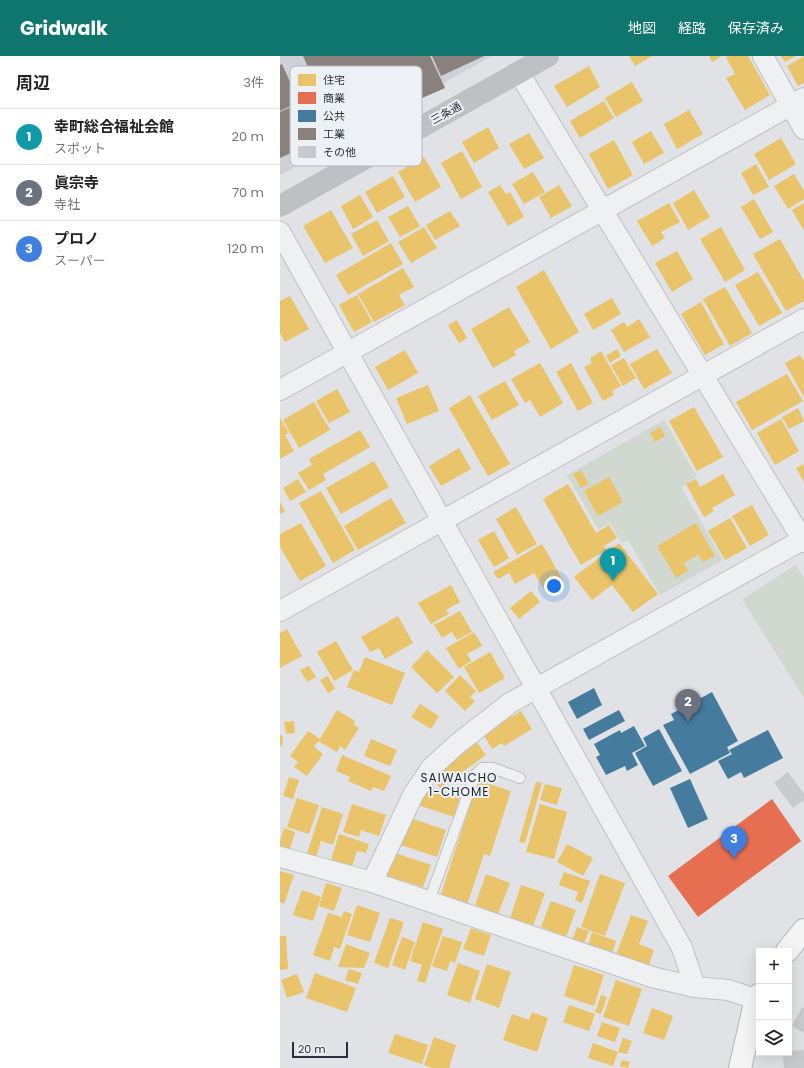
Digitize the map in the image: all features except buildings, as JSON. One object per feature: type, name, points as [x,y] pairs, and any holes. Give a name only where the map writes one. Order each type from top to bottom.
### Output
[{"type":"highway","points":[[789,948],[804,930]]},
{"type":"highway","points":[[740,1068],[756,1005]]},
{"type":"street","name":"三条通","points":[[422,127],[548,56]]},
{"type":"street","points":[[763,56],[798,102],[804,129]]},
{"type":"street","points":[[372,882],[413,795],[431,768],[456,745],[510,703],[803,540],[518,73]]},
{"type":"street","points":[[280,390],[798,102]]},
{"type":"street","name":"三条通","points":[[280,206],[352,166]]},
{"type":"street","points":[[280,232],[682,948],[695,987]]},
{"type":"street","points":[[280,611],[804,319]]},
{"type":"street","points":[[280,857],[372,882],[652,977],[695,987],[728,990],[756,997]]},
{"type":"lane","points":[[429,902],[474,775],[482,768],[493,768],[520,778]]},
{"type":"shaded area","points":[[280,56],[492,56],[422,95],[422,66],[290,66],[290,166],[296,166],[280,175]]},
{"type":"shaded area","points":[[664,420],[697,477],[681,487],[723,560],[660,595],[628,540],[622,543],[610,523],[598,529],[567,475]]},
{"type":"shaded area","points":[[796,565],[804,578],[804,698],[742,599]]},
{"type":"place","name":"幸町総合福祉会館","points":[[613,581]]},
{"type":"place","name":"眞宗寺","points":[[688,722]]},
{"type":"place","name":"プロノ","points":[[734,859]]},
{"type":"district","name":"SAIWAICHO 1-CHOME","points":[[459,785]]}]
